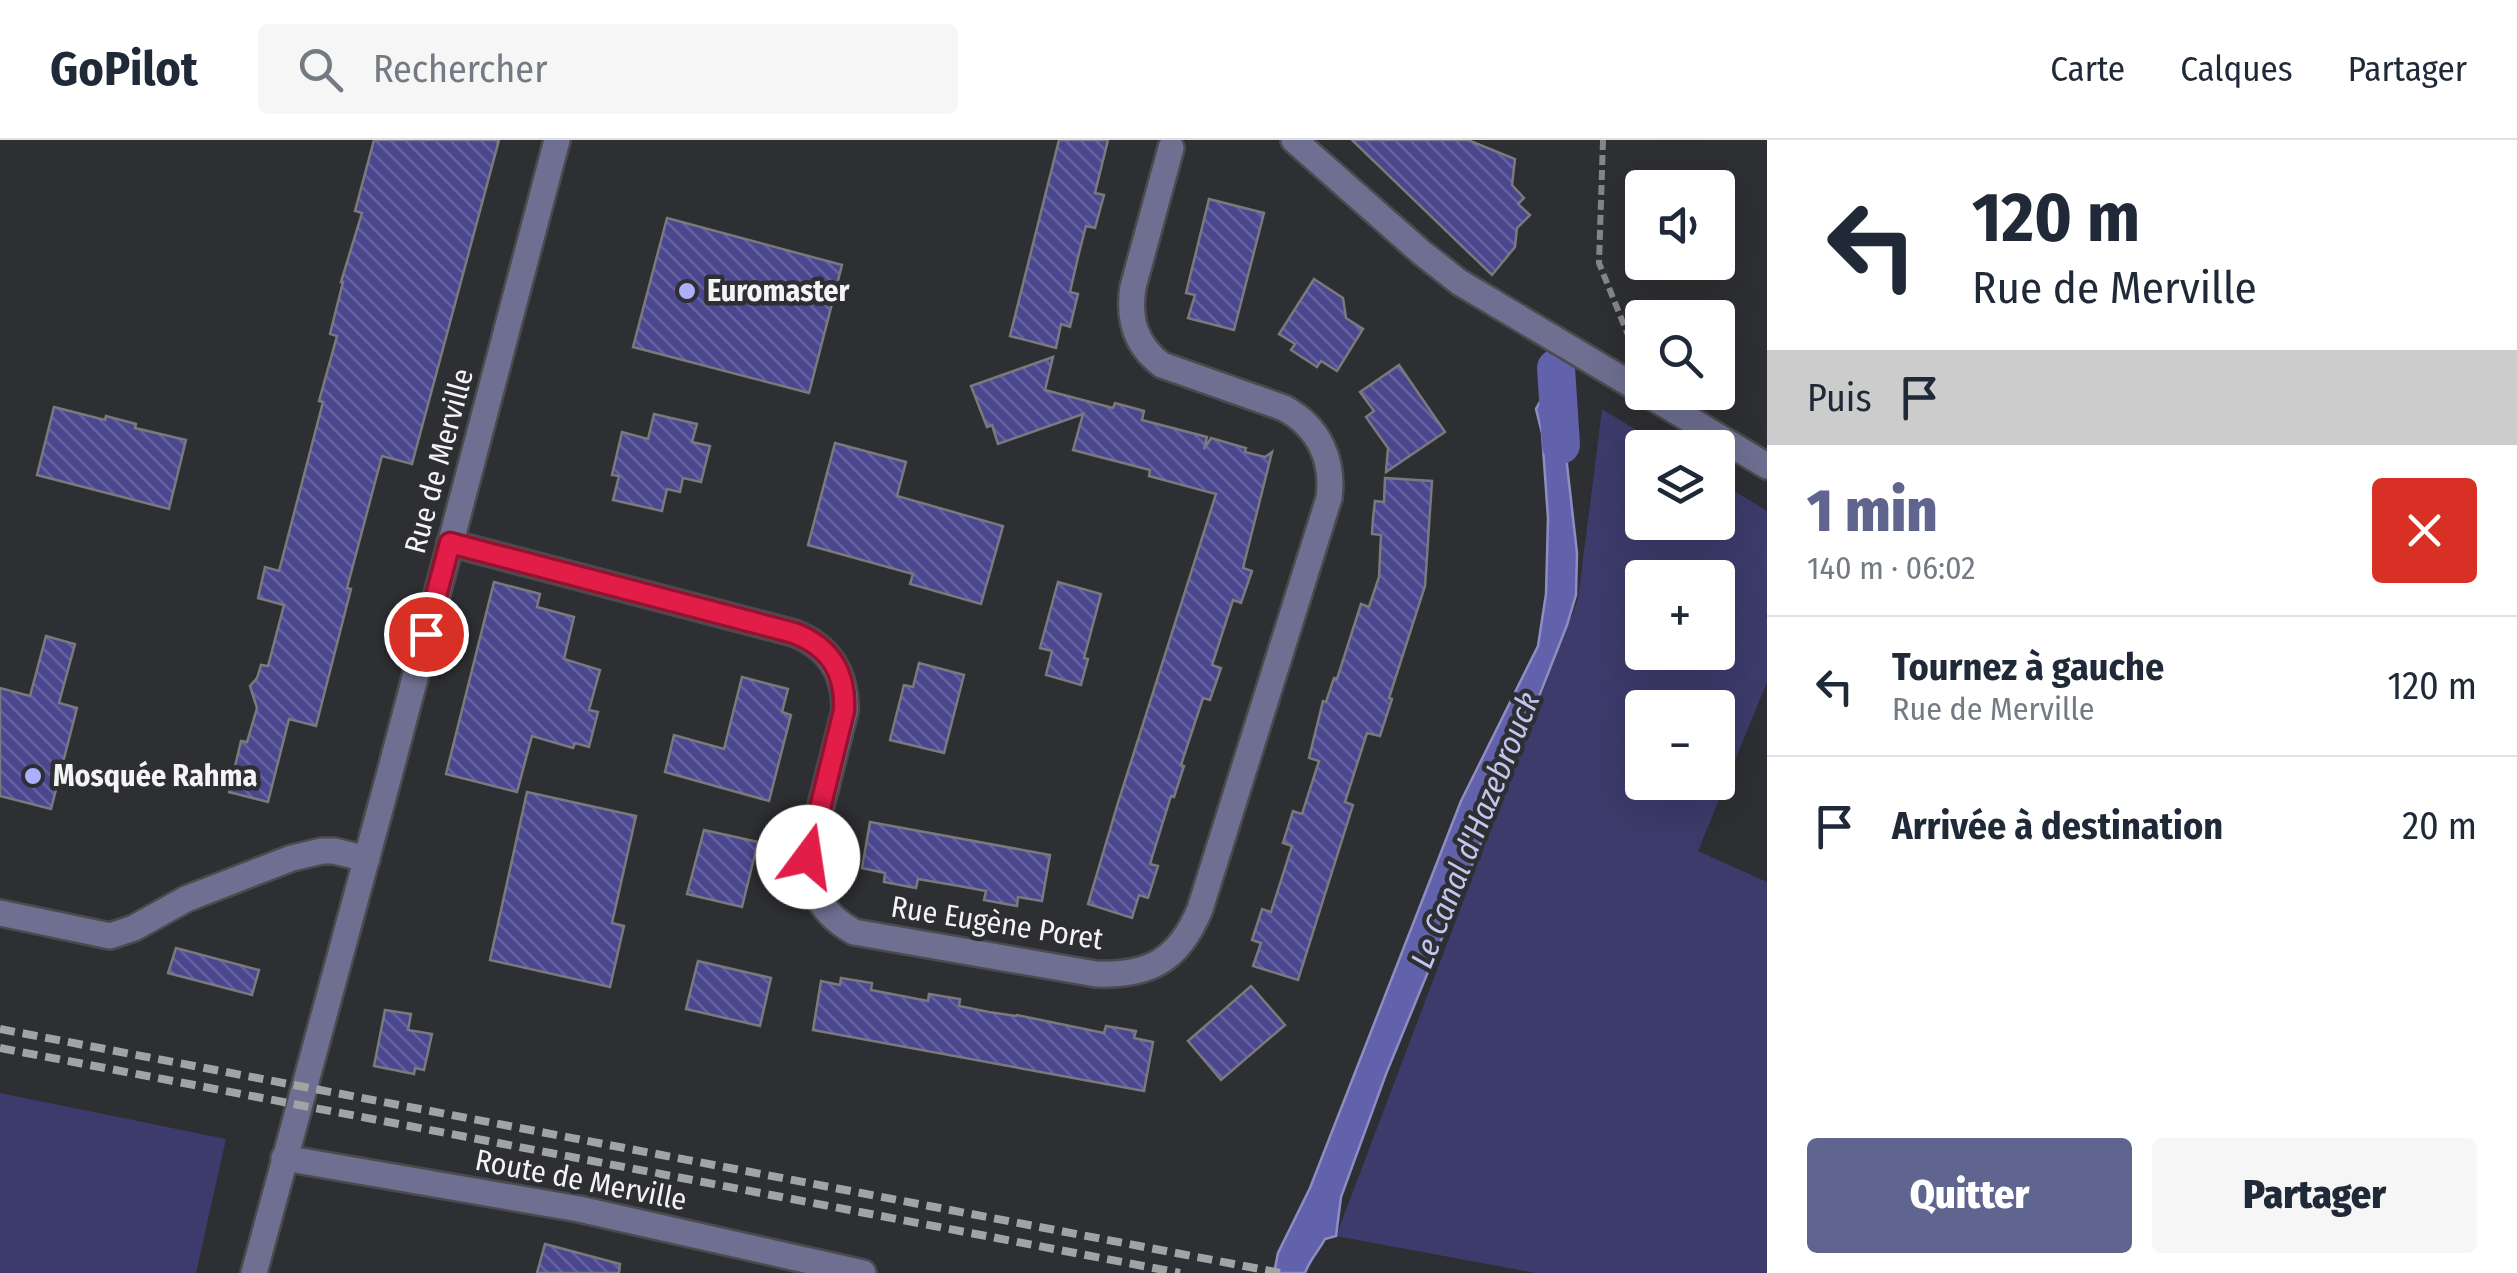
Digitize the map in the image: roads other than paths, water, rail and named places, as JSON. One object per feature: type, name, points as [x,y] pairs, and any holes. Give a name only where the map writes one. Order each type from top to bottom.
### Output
[{"type":"street","name":"Rue de Merville","points":[[284,1158],[557,140]]},
{"type":"street","points":[[1294,140],[1422,253],[1468,288],[1625,381]]},
{"type":"street","name":"Rue Eugène Poret","points":[[450,543],[794,633],[824,650],[842,679],[844,711],[808,857],[809,874],[820,904],[840,925],[854,932],[1096,974],[1134,973],[1152,967],[1180,946],[1200,910],[1331,482],[1325,452],[1298,415],[1162,365],[1150,356],[1135,331],[1133,286],[1171,148]]},
{"type":"street","points":[[1674,410],[1767,466]]},
{"type":"street","points":[[0,912],[110,936],[134,928],[186,898],[292,858],[334,851],[366,859]]},
{"type":"street","points":[[254,1273],[284,1158]]},
{"type":"street","name":"Route de Merville","points":[[284,1158],[579,1210],[863,1273]]},
{"type":"water","points":[[1544,386],[1572,402],[1565,447],[1577,553],[1576,595],[1567,625],[1386,1074],[1341,1197],[1336,1236],[1325,1239],[1305,1273],[1274,1273],[1278,1253],[1310,1188],[1461,801],[1538,646],[1546,594],[1548,518],[1542,433],[1536,409]]},
{"type":"waterway","name":"Le Canal d'Hazebrouck","points":[[1556,368],[1561,445]]},
{"type":"railway","points":[[0,1029],[1281,1273]]},
{"type":"railway","points":[[0,1048],[1180,1273]]},
{"type":"place","name":"Euromaster","points":[[687,291]]},
{"type":"place","name":"Mosquée Rahma","points":[[33,776]]}]
